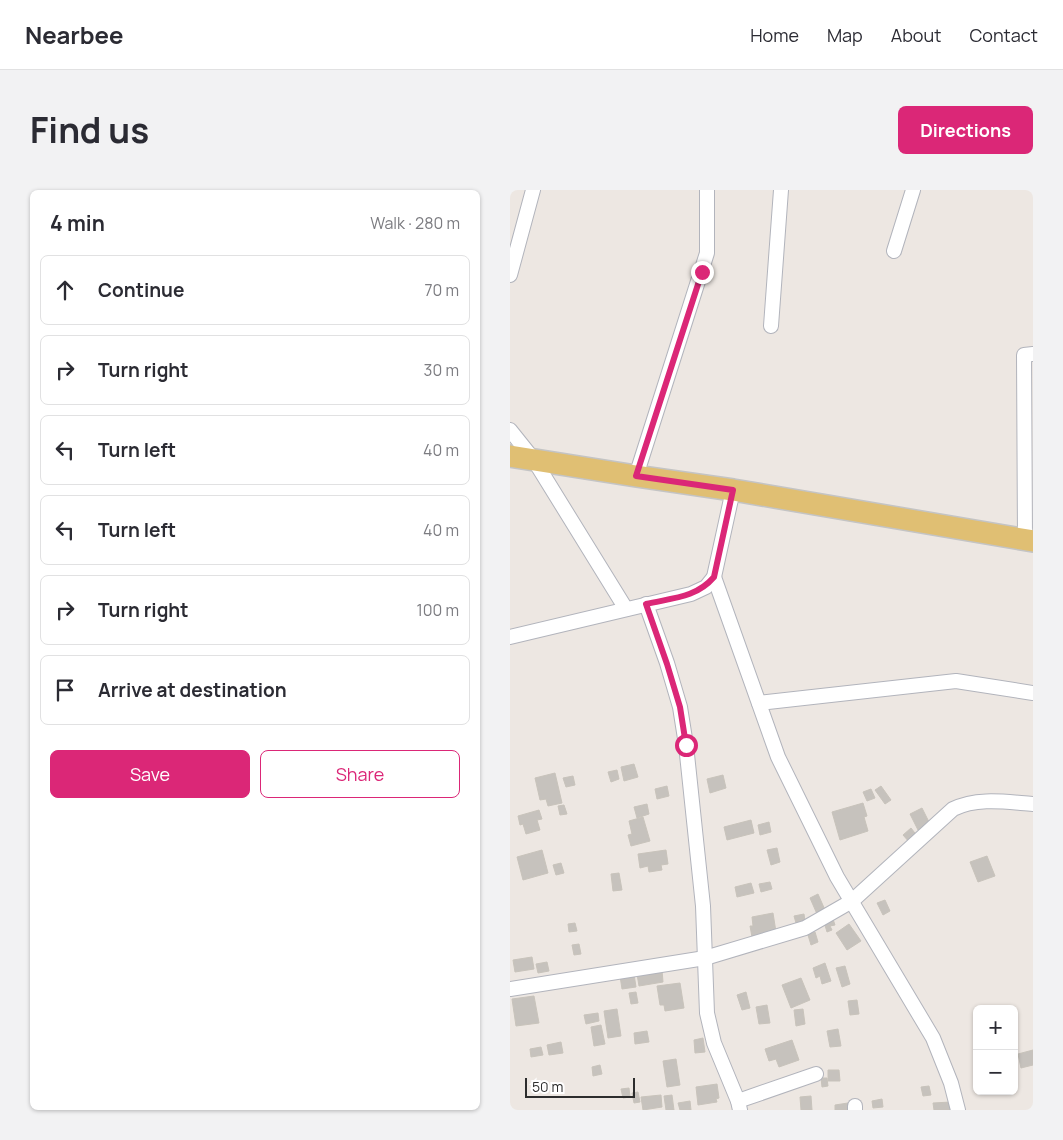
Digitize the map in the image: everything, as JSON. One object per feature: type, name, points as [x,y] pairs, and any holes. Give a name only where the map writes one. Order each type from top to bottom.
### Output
[{"type":"main road","points":[[510,456],[733,490],[1029,540]]},
{"type":"street","points":[[510,275],[534,190]]},
{"type":"street","points":[[636,476],[707,253],[707,190]]},
{"type":"street","points":[[771,326],[780,190]]},
{"type":"street","points":[[894,251],[913,190]]},
{"type":"street","points":[[1029,540],[1024,355],[1033,354]]},
{"type":"street","points":[[510,430],[534,460],[626,609]]},
{"type":"street","points":[[510,637],[691,594],[706,587],[714,577],[733,490]]},
{"type":"street","points":[[714,577],[778,757],[837,877],[933,1038],[958,1110]]},
{"type":"street","points":[[646,604],[667,664],[682,717],[703,906],[707,1013],[714,1043],[739,1105],[816,1074]]},
{"type":"street","points":[[759,703],[956,682],[1033,694]]},
{"type":"street","points":[[510,989],[705,958],[805,928],[852,902],[953,809],[964,804],[980,801],[1033,804]]},
{"type":"building","points":[[634,764],[638,777],[624,781],[621,767]]},
{"type":"building","points":[[617,770],[619,779],[611,782],[608,772]]},
{"type":"building","points":[[555,773],[562,803],[548,806],[546,799],[540,800],[535,778]]},
{"type":"building","points":[[723,775],[726,788],[710,793],[707,779]]},
{"type":"building","points":[[573,776],[575,785],[566,787],[563,778]]},
{"type":"building","points":[[667,786],[669,796],[657,799],[655,789]]},
{"type":"building","points":[[881,786],[891,800],[885,804],[875,790]]},
{"type":"building","points":[[871,789],[875,798],[867,801],[863,792]]},
{"type":"building","points":[[863,803],[867,816],[864,817],[868,831],[840,840],[832,812]]},
{"type":"building","points":[[647,804],[649,814],[637,818],[634,807]]},
{"type":"building","points":[[564,805],[567,814],[560,815],[558,806]]},
{"type":"building","points":[[922,808],[930,824],[918,830],[910,814]]},
{"type":"building","points":[[539,810],[542,819],[537,820],[540,830],[526,834],[523,824],[520,825],[518,816]]},
{"type":"building","points":[[643,817],[650,841],[631,846],[628,835],[632,834],[629,821]]},
{"type":"building","points":[[751,820],[754,833],[727,840],[724,827]]},
{"type":"building","points":[[769,822],[771,832],[760,835],[758,825]]},
{"type":"building","points":[[911,828],[918,837],[910,843],[903,835]]},
{"type":"building","points":[[777,848],[780,862],[771,865],[767,850]]},
{"type":"building","points":[[542,850],[548,873],[523,880],[517,857]]},
{"type":"building","points":[[666,850],[668,864],[661,865],[662,870],[649,872],[648,866],[640,868],[638,854]]},
{"type":"building","points":[[987,856],[995,876],[978,882],[970,862]]},
{"type":"building","points":[[561,863],[564,873],[556,875],[553,865]]},
{"type":"building","points":[[619,873],[622,890],[613,891],[611,874]]},
{"type":"building","points":[[770,882],[772,889],[761,892],[759,884]]},
{"type":"building","points":[[751,883],[754,893],[737,897],[735,887]]},
{"type":"building","points":[[818,894],[825,910],[817,914],[810,898]]},
{"type":"building","points":[[885,900],[890,911],[883,915],[877,903]]},
{"type":"building","points":[[773,913],[776,932],[752,937],[750,926],[753,926],[752,917]]},
{"type":"building","points":[[804,914],[805,921],[796,923],[794,916]]},
{"type":"building","points":[[833,919],[835,925],[830,926],[832,930],[827,932],[824,922]]},
{"type":"building","points":[[575,923],[577,931],[569,932],[568,924]]},
{"type":"building","points":[[849,924],[861,941],[847,950],[836,933]]},
{"type":"building","points":[[815,932],[818,942],[811,945],[808,935]]},
{"type":"building","points":[[579,944],[581,954],[574,955],[572,945]]},
{"type":"building","points":[[532,957],[534,969],[515,972],[513,960]]},
{"type":"building","points":[[547,962],[549,971],[538,973],[536,964]]},
{"type":"building","points":[[825,963],[831,981],[822,984],[820,976],[816,978],[813,968]]},
{"type":"building","points":[[845,966],[850,984],[842,987],[836,968]]},
{"type":"building","points":[[662,970],[663,982],[639,986],[637,974]]},
{"type":"building","points":[[634,974],[636,987],[622,989],[620,976]]},
{"type":"building","points":[[801,978],[810,1000],[791,1008],[782,985]]},
{"type":"building","points":[[680,983],[684,1008],[665,1011],[664,1005],[660,1005],[657,986]]},
{"type":"building","points":[[636,992],[638,1003],[631,1004],[629,993]]},
{"type":"building","points":[[746,992],[750,1008],[742,1010],[737,995]]},
{"type":"building","points":[[534,996],[539,1023],[516,1026],[512,999]]},
{"type":"building","points":[[857,1000],[859,1014],[850,1015],[848,1001]]},
{"type":"building","points":[[767,1005],[770,1023],[759,1024],[756,1007]]},
{"type":"building","points":[[617,1009],[621,1036],[608,1038],[604,1011]]},
{"type":"building","points":[[803,1009],[805,1024],[796,1026],[794,1010]]},
{"type":"building","points":[[598,1013],[599,1021],[586,1024],[584,1015]]},
{"type":"building","points":[[601,1025],[605,1044],[594,1046],[591,1027]]},
{"type":"building","points":[[838,1029],[841,1046],[830,1047],[827,1031]]},
{"type":"building","points":[[647,1031],[649,1042],[635,1044],[634,1033]]},
{"type":"building","points":[[703,1038],[705,1052],[695,1053],[694,1040]]},
{"type":"building","points":[[792,1040],[799,1060],[779,1067],[776,1059],[769,1061],[765,1049]]},
{"type":"building","points":[[561,1042],[563,1053],[549,1055],[547,1045]]},
{"type":"building","points":[[541,1047],[543,1055],[531,1057],[530,1049]]},
{"type":"building","points":[[1033,1050],[1033,1065],[1021,1068],[1018,1054]]},
{"type":"building","points":[[676,1059],[680,1085],[667,1087],[663,1061]]},
{"type":"building","points":[[600,1065],[602,1074],[593,1076],[592,1067]]},
{"type":"building","points":[[828,1070],[839,1070],[840,1081],[828,1081]]},
{"type":"building","points":[[821,1078],[827,1078],[828,1086],[822,1087]]},
{"type":"building","points":[[717,1084],[719,1098],[716,1099],[717,1102],[698,1105],[696,1087]]},
{"type":"building","points":[[929,1086],[931,1095],[923,1096],[921,1087]]},
{"type":"building","points":[[629,1088],[630,1097],[623,1098],[621,1089]]},
{"type":"building","points":[[638,1092],[640,1102],[634,1103],[632,1093]]},
{"type":"building","points":[[661,1095],[662,1107],[643,1110],[641,1097]]},
{"type":"building","points":[[672,1095],[674,1110],[666,1110],[664,1096]]},
{"type":"building","points":[[811,1096],[812,1110],[801,1110],[800,1097]]},
{"type":"building","points":[[882,1099],[883,1107],[873,1108],[872,1101]]},
{"type":"building","points":[[690,1101],[691,1110],[680,1110],[678,1103]]},
{"type":"building","points":[[951,1102],[952,1110],[934,1110],[933,1103]]},
{"type":"building","points":[[848,1103],[849,1110],[835,1110],[835,1105]]},
{"type":"route","points":[[686,745],[680,707],[646,604],[691,594],[706,587],[714,577],[733,490],[636,476],[702,272]]}]
